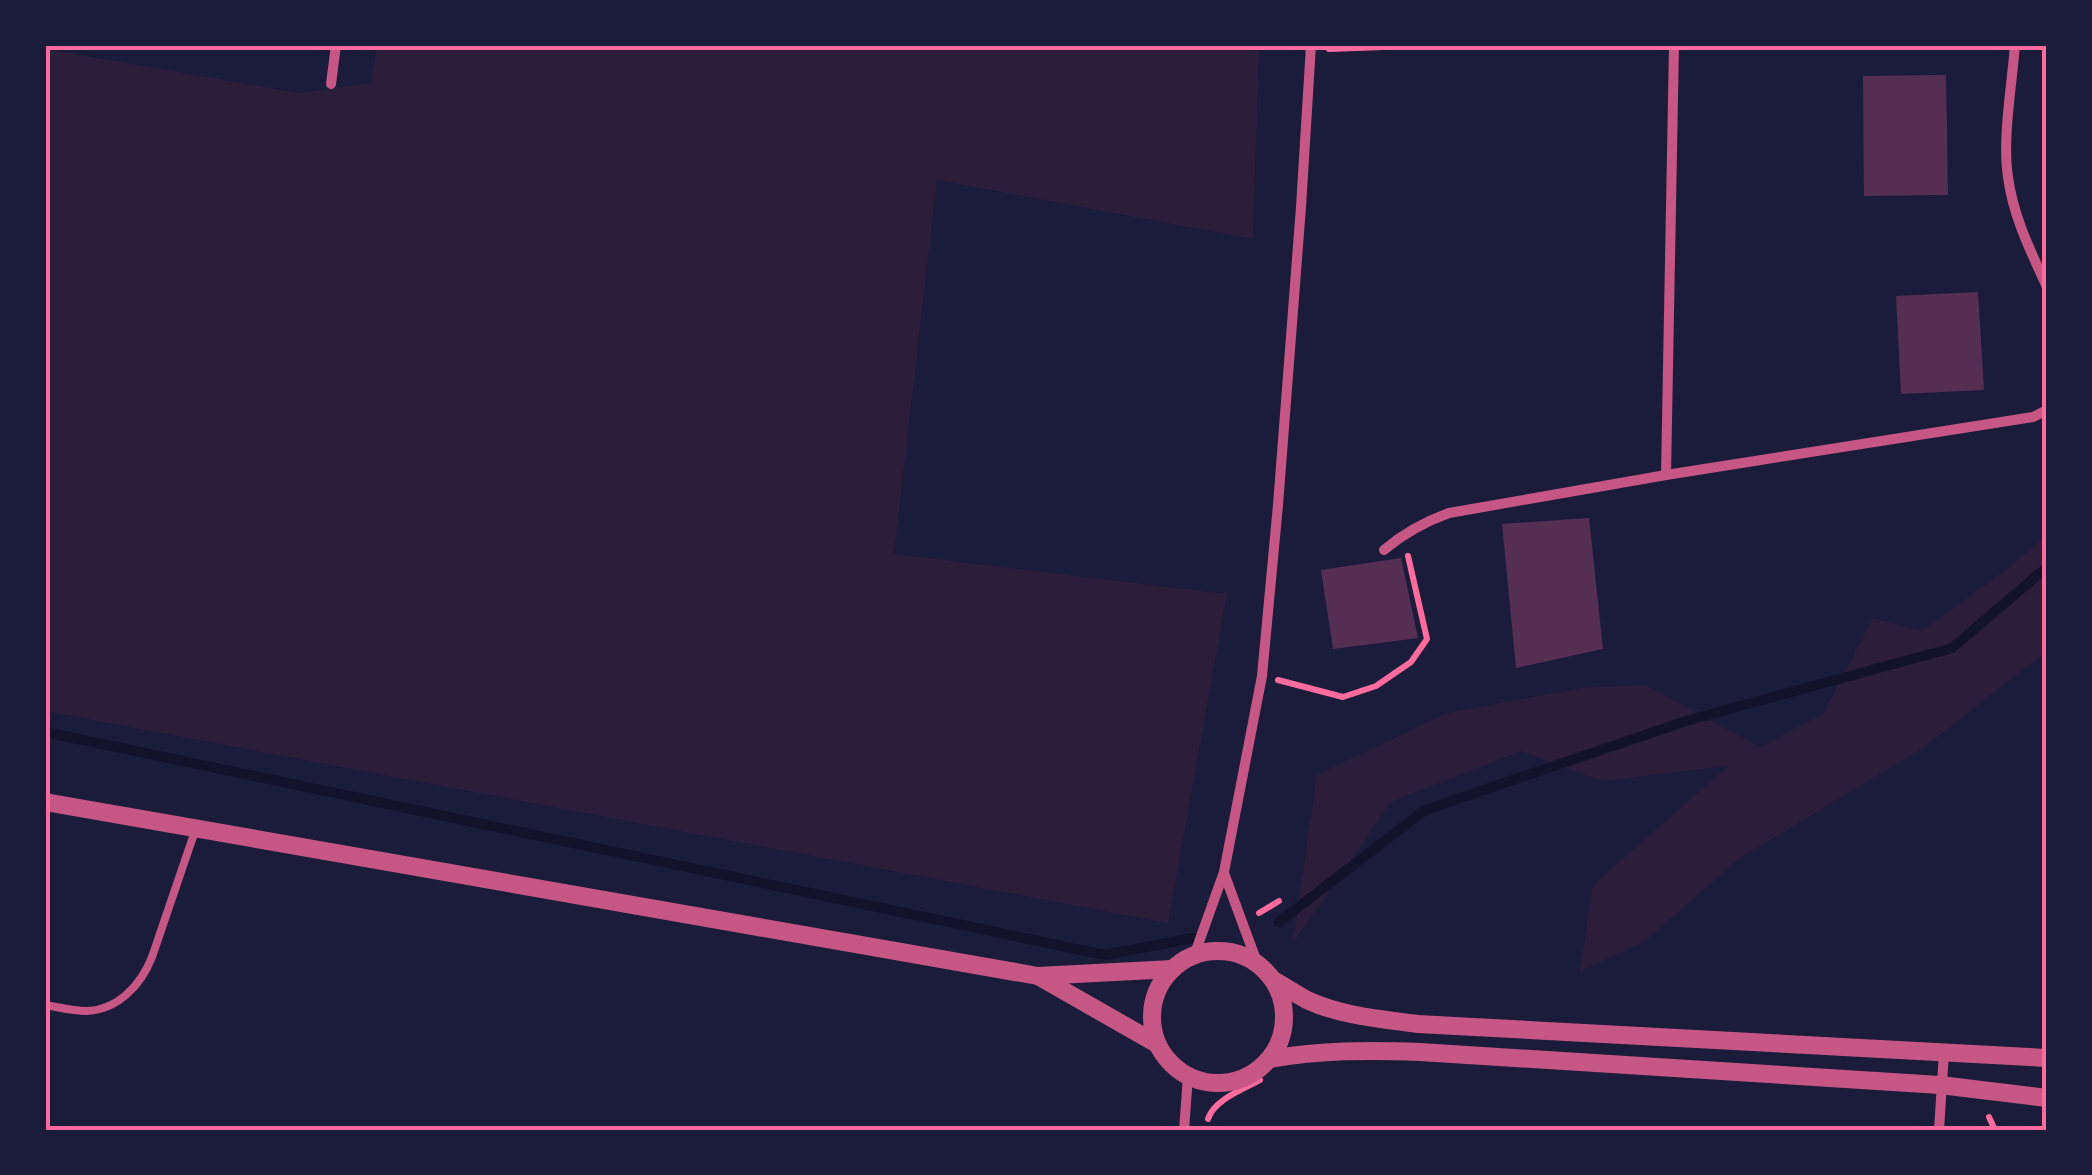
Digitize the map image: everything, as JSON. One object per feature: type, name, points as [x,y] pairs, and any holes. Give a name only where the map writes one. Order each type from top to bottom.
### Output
[{"type":"street","points":[[330,84],[336,45]]},
{"type":"street","points":[[1666,475],[1674,45]]},
{"type":"street","points":[[2016,45],[2007,176],[2018,221],[2047,288]]},
{"type":"street","points":[[1194,956],[1224,872],[1262,676],[1311,48]]},
{"type":"street","points":[[1384,550],[1404,534],[1449,513],[2033,417],[2047,410]]},
{"type":"street","points":[[45,802],[1038,976],[1173,968]]},
{"type":"street","points":[[1224,872],[1258,965]]},
{"type":"street","points":[[1273,980],[1282,999],[1284,1020],[1280,1041],[1257,1072],[1223,1084],[1205,1082],[1175,1068],[1158,1044],[1152,1024],[1160,984],[1173,968],[1194,956],[1217,951],[1241,955],[1273,980],[1310,1001],[1377,1019],[2047,1058]]},
{"type":"street","points":[[1038,976],[1158,1044]]},
{"type":"street","points":[[1270,1059],[1309,1052],[1389,1050],[1940,1084],[2047,1098]]},
{"type":"street","points":[[1939,1130],[1944,1051]]},
{"type":"street","points":[[1184,1130],[1188,1076]]},
{"type":"lane","points":[[45,1005],[100,1009],[120,1000],[133,988],[149,966],[196,828]]},
{"type":"path","points":[[1311,48],[1438,45]]},
{"type":"path","points":[[1262,676],[1342,697],[1376,686],[1411,662],[1426,639],[1404,534]]},
{"type":"path","points":[[1263,928],[1258,914],[1279,901]]},
{"type":"path","points":[[1988,1118],[1995,1130]]},
{"type":"shaded area","points":[[377,45],[1259,45],[1253,239],[937,180],[894,554],[1227,594],[1168,923],[45,711],[45,49],[299,93],[371,83]]},
{"type":"shaded area","points":[[2047,535],[2047,651],[1923,748],[1740,858],[1644,942],[1580,971],[1593,885],[1728,766],[1602,781],[1521,751],[1391,802],[1293,943],[1317,775],[1447,713],[1582,688],[1645,685],[1760,747],[1823,714],[1873,618],[1922,631]]},
{"type":"building","points":[[1946,75],[1948,195],[1864,196],[1863,76]]},
{"type":"building","points":[[1978,292],[1984,390],[1901,394],[1896,296]]},
{"type":"building","points":[[1589,518],[1603,649],[1516,668],[1502,524]]},
{"type":"building","points":[[1401,558],[1418,638],[1333,649],[1321,570]]},
{"type":"waterway","points":[[1279,922],[1425,810],[1689,720],[1952,648],[2047,567]]},
{"type":"waterway","points":[[45,732],[1105,955],[1193,938]]}]
